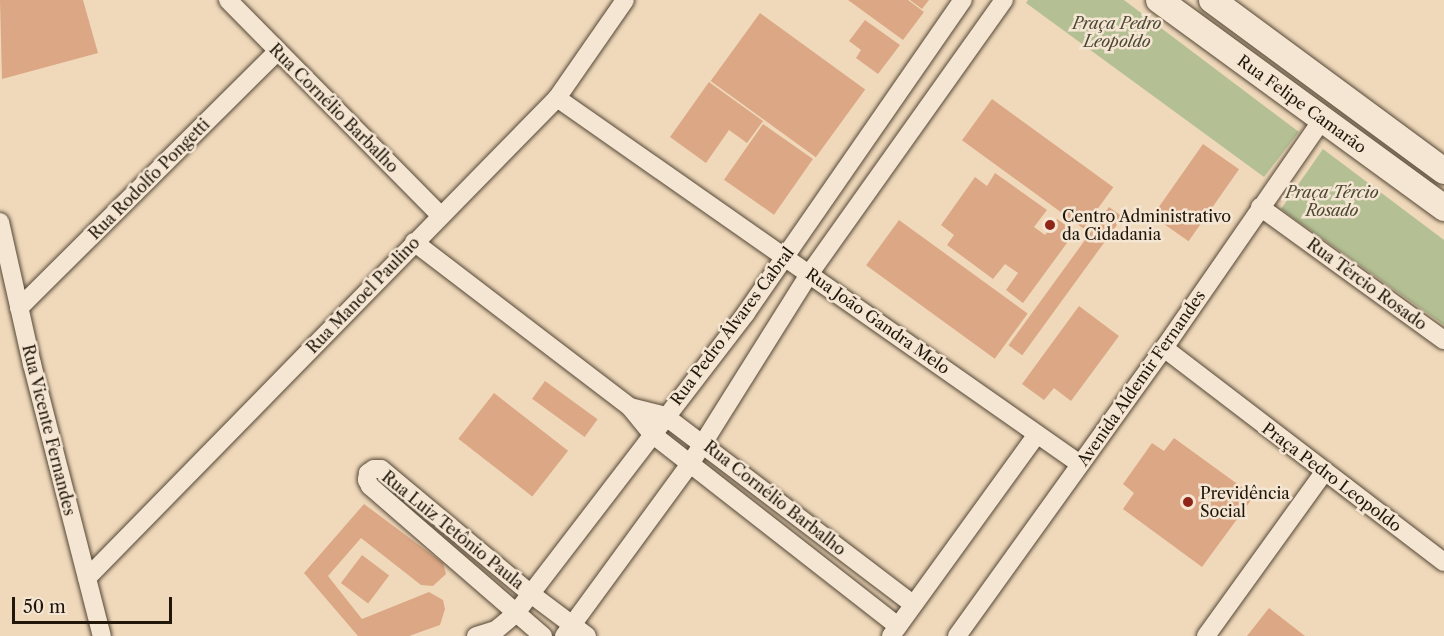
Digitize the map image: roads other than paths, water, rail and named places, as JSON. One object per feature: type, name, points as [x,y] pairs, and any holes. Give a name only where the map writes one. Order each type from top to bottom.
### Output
[{"type":"main road","name":"Rua Felipe Camarão","points":[[1159,0],[1444,208]]},
{"type":"main road","name":"Rua Felipe Camarão","points":[[1212,0],[1444,171]]},
{"type":"street","name":"Rua Cornélio Barbalho","points":[[228,0],[441,215]]},
{"type":"street","name":"Rua Manoel Paulino","points":[[87,578],[557,98],[625,0]]},
{"type":"street","name":"Rua Pedro Álvares Cabral","points":[[479,635],[506,624],[516,613],[746,313],[963,0]]},
{"type":"street","name":"Rua Pedro Álvares Cabral","points":[[568,630],[690,464],[810,273],[1004,0]]},
{"type":"street","name":"Rua Rodolfo Pongetti","points":[[19,308],[278,51]]},
{"type":"street","name":"Rua João Gandra Melo","points":[[557,98],[786,255],[1080,464]]},
{"type":"street","name":"Avenida Aldemir Fernandes","points":[[957,636],[1164,348],[1323,118]]},
{"type":"street","name":"Rua Tércio Rosado","points":[[1260,207],[1444,340]]},
{"type":"street","name":"Rua Vicente Fernandes","points":[[0,223],[19,308],[102,636]]},
{"type":"street","name":"Rua Cornélio Barbalho","points":[[414,242],[630,407],[652,434],[894,631]]},
{"type":"street","name":"Praça Pedro Leopoldo","points":[[1164,348],[1444,562]]},
{"type":"street","name":"Rua Cornélio Barbalho","points":[[630,407],[665,416],[704,443],[913,604]]},
{"type":"street","points":[[894,631],[1037,434]]},
{"type":"street","name":"Rua Luiz Tetônio Paula","points":[[537,634],[370,486],[367,480],[368,473],[374,469],[381,469],[531,594],[568,630],[587,636]]},
{"type":"street","points":[[1206,636],[1325,471]]},
{"type":"street","points":[[531,594],[537,634]]},
{"type":"place","name":"Centro Administrativo da Cidadania","points":[[1050,225]]},
{"type":"place","name":"Previdência Social","points":[[1188,502]]},
{"type":"park label","name":"Praça Tércio Rosado","points":[[1332,201]]}]
